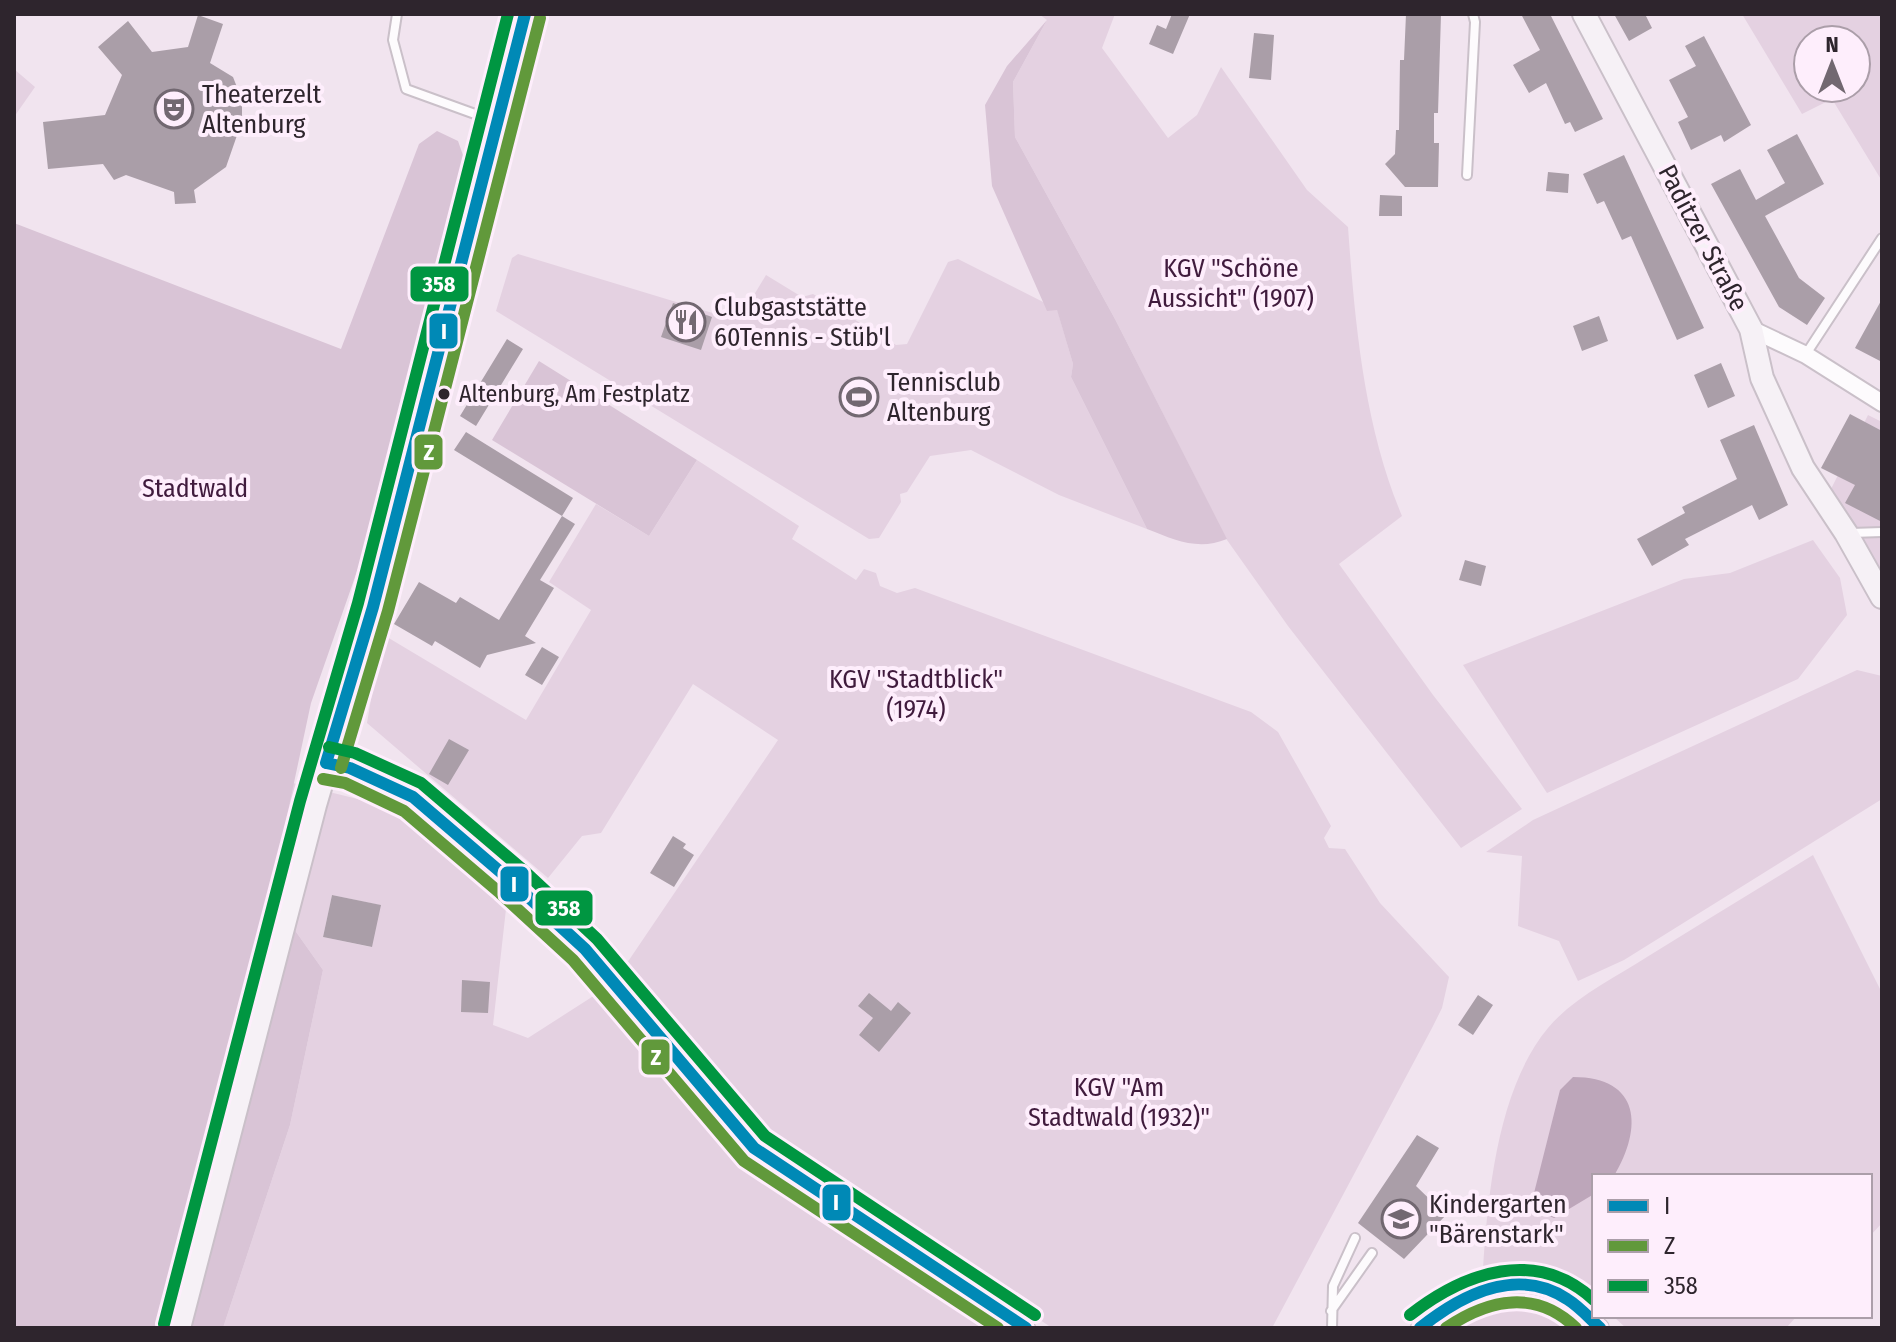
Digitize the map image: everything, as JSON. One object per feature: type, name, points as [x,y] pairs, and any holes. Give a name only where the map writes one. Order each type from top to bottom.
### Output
[{"type":"street","points":[[179,1328],[326,763],[373,607],[525,14]]},
{"type":"street","name":"Paditzer Straße","points":[[1584,14],[1751,329],[1806,355],[1882,403]]},
{"type":"street","points":[[1751,329],[1762,378],[1803,468],[1846,533],[1882,597]]},
{"type":"street","points":[[326,763],[350,768],[413,797],[511,881],[585,949],[754,1148],[845,1205],[1026,1328]]},
{"type":"street","points":[[1420,1328],[1467,1294],[1505,1285],[1525,1285],[1563,1296],[1600,1328]]},
{"type":"lane","points":[[397,14],[393,40],[406,89],[498,122]]},
{"type":"lane","points":[[1467,175],[1473,14]]},
{"type":"lane","points":[[1806,355],[1882,238]]},
{"type":"lane","points":[[1846,533],[1882,532]]},
{"type":"lane","points":[[1332,1328],[1333,1286],[1355,1238]]},
{"type":"lane","points":[[1330,1313],[1372,1253]]},
{"type":"green space","name":"KGV \"Schöne Aussicht\" (1907)","points":[[1039,14],[1115,14],[1102,48],[1168,138],[1197,115],[1221,67],[1307,190],[1348,227],[1363,374],[1379,447],[1402,516],[1339,564],[1433,695],[1522,809],[1461,848],[1288,626],[1227,540],[1115,319],[1015,137],[1013,82],[1047,20]]},
{"type":"green space","points":[[1742,14],[1882,14],[1882,181],[1835,104],[1872,104],[1872,24],[1792,24],[1792,97]]},
{"type":"green space","points":[[1047,20],[1013,82],[1015,137],[1115,319],[1227,539],[1196,544],[1147,529],[1071,377],[1073,364],[1057,310],[1047,311],[992,186],[985,105],[1007,66]]},
{"type":"green space","points":[[14,69],[35,87],[14,117]]},
{"type":"green space","points":[[1796,104],[1822,104],[1802,114]]},
{"type":"green space","name":"Stadtwald","points":[[437,131],[458,141],[465,161],[370,534],[311,703],[270,895],[323,970],[290,1125],[223,1328],[14,1328],[14,223],[341,349],[419,144]]},
{"type":"green space","name":"Tennisclub Altenburg","points":[[518,254],[729,318],[748,305],[766,275],[802,297],[813,294],[896,345],[907,344],[948,262],[958,259],[1057,309],[1073,364],[1071,377],[1147,529],[1059,495],[971,450],[930,456],[907,492],[900,494],[901,502],[879,538],[869,539],[496,311],[512,258]]},
{"type":"green space","points":[[539,361],[697,460],[649,536],[492,440]]},
{"type":"green space","points":[[1868,415],[1882,422],[1882,576],[1830,491]]},
{"type":"green space","points":[[697,460],[799,526],[792,539],[856,580],[864,569],[876,573],[880,586],[897,593],[915,588],[1251,712],[1278,732],[1331,826],[1324,838],[1329,848],[1345,849],[1380,903],[1449,977],[1442,1008],[1432,1028],[1272,1328],[1052,1328],[785,1147],[735,1097],[627,963],[778,740],[693,684],[601,833],[582,836],[548,878],[367,723],[382,634],[526,720],[591,610],[549,582],[596,504],[649,536]]},
{"type":"green space","points":[[1813,540],[1840,578],[1847,615],[1798,679],[1547,793],[1463,665],[1684,579],[1730,573]]},
{"type":"green space","points":[[1857,670],[1882,676],[1882,799],[1624,960],[1578,981],[1559,941],[1518,926],[1522,856],[1486,852],[1533,820]]},
{"type":"green space","points":[[293,783],[402,810],[507,900],[493,1025],[528,1038],[595,995],[739,1149],[992,1328],[223,1328],[290,1125],[323,970],[270,895]],"holes":[[[332,895],[380,905],[371,947],[323,937]]]},
{"type":"green space","points":[[1813,855],[1882,993],[1882,1223],[1872,1234],[1872,1174],[1592,1174],[1592,1301],[1564,1328],[1444,1328],[1457,1317],[1481,1309],[1489,1201],[1503,1125],[1514,1089],[1529,1056],[1548,1028],[1569,1007]]},
{"type":"green space","points":[[1615,1318],[1795,1318],[1786,1328],[1626,1328]]},
{"type":"shaded area","points":[[1573,1077],[1595,1079],[1612,1086],[1624,1096],[1630,1108],[1632,1124],[1623,1158],[1615,1174],[1592,1174],[1592,1195],[1554,1218],[1533,1209],[1534,1193],[1560,1090]]},
{"type":"building","points":[[1172,14],[1190,14],[1173,54],[1149,44],[1157,25],[1166,29]]},
{"type":"building","points":[[1406,14],[1441,14],[1438,113],[1434,113],[1434,143],[1439,143],[1438,187],[1405,187],[1385,164],[1395,154],[1396,130],[1399,130],[1400,60],[1404,60]]},
{"type":"building","points":[[1521,14],[1550,14],[1603,119],[1575,132],[1570,122],[1565,124],[1546,83],[1529,93],[1513,65],[1540,50]]},
{"type":"building","points":[[1614,14],[1645,14],[1652,28],[1629,41]]},
{"type":"building","name":"Theaterzelt Altenburg","points":[[198,15],[223,24],[210,63],[233,77],[242,100],[242,121],[226,167],[194,190],[196,203],[175,204],[174,192],[126,175],[114,180],[103,164],[48,169],[43,122],[105,115],[122,75],[98,47],[128,21],[152,52],[188,47]]},
{"type":"building","points":[[1254,33],[1274,35],[1271,80],[1249,78]]},
{"type":"building","points":[[1704,36],[1751,125],[1724,142],[1721,135],[1691,150],[1678,122],[1688,117],[1669,80],[1696,66],[1685,46]]},
{"type":"building","points":[[1797,134],[1824,184],[1765,216],[1799,278],[1825,298],[1807,325],[1779,307],[1711,184],[1740,169],[1756,200],[1785,183],[1767,150]]},
{"type":"building","points":[[1624,155],[1704,328],[1677,340],[1631,236],[1622,240],[1604,201],[1597,204],[1583,174]]},
{"type":"building","points":[[1548,172],[1569,174],[1568,193],[1546,191]]},
{"type":"building","points":[[1380,195],[1402,196],[1402,216],[1379,216]]},
{"type":"building","points":[[1882,299],[1882,362],[1855,348]]},
{"type":"building","points":[[673,303],[712,317],[701,350],[661,337]]},
{"type":"building","points":[[1599,316],[1608,341],[1582,351],[1573,326]]},
{"type":"building","points":[[507,339],[523,349],[476,426],[460,416]]},
{"type":"building","points":[[1721,363],[1735,396],[1708,408],[1694,375]]},
{"type":"building","points":[[1850,414],[1882,431],[1882,522],[1845,503],[1855,485],[1821,468]]},
{"type":"building","points":[[1754,425],[1788,505],[1759,520],[1752,505],[1685,539],[1689,545],[1652,566],[1637,539],[1685,513],[1682,507],[1737,479],[1720,440]]},
{"type":"building","points":[[466,432],[573,498],[562,516],[454,450]]},
{"type":"building","points":[[562,516],[575,524],[540,580],[554,588],[525,636],[536,643],[487,655],[480,668],[435,641],[432,646],[394,624],[419,582],[456,603],[460,597],[499,620]]},
{"type":"building","points":[[1465,560],[1486,566],[1481,586],[1459,580]]},
{"type":"building","points":[[542,647],[559,657],[542,685],[525,675]]},
{"type":"building","points":[[449,739],[469,750],[448,785],[429,774]]},
{"type":"building","points":[[673,836],[686,844],[683,848],[694,855],[674,887],[650,873]]},
{"type":"building","points":[[332,895],[381,905],[372,947],[323,937]]},
{"type":"building","points":[[462,980],[490,982],[488,1013],[461,1012]]},
{"type":"building","points":[[869,993],[891,1011],[898,1002],[911,1013],[879,1052],[859,1035],[873,1018],[858,1006]]},
{"type":"building","points":[[1478,995],[1493,1005],[1473,1035],[1458,1025]]},
{"type":"building","name":"Kindergarten \"Bärenstark\"","points":[[1417,1135],[1439,1148],[1416,1186],[1446,1215],[1404,1259],[1358,1223]]},
{"type":"transit line","name":"358","points":[[164,1324],[300,801],[358,603],[508,14]]},
{"type":"transit line","name":"I","points":[[326,763],[373,607],[525,14]]},
{"type":"transit line","name":"Z","points":[[341,768],[388,611],[540,18]]},
{"type":"transit line","name":"358","points":[[329,747],[355,753],[421,783],[522,869],[597,939],[765,1136],[1035,1315]]},
{"type":"transit line","name":"I","points":[[326,763],[350,768],[413,797],[511,881],[585,949],[754,1148],[1026,1328]]},
{"type":"transit line","name":"Z","points":[[323,779],[345,783],[404,811],[500,893],[573,960],[744,1161],[998,1328]]},
{"type":"transit line","name":"358","points":[[1410,1315],[1454,1287],[1477,1277],[1501,1272],[1525,1270],[1549,1274],[1572,1284],[1592,1299]]},
{"type":"transit line","name":"I","points":[[1420,1328],[1471,1296],[1509,1285],[1548,1289],[1567,1299],[1600,1328]]},
{"type":"transit line","name":"Z","points":[[1446,1328],[1479,1310],[1512,1302],[1545,1307],[1576,1328]]},
{"type":"place","name":"Theaterzelt Altenburg","points":[[174,109]]},
{"type":"place","name":"Clubgaststätte 60Tennis - Stüb'l","points":[[686,322]]},
{"type":"place","name":"Altenburg, Am Festplatz","points":[[444,394]]},
{"type":"place","name":"Tennisclub Altenburg","points":[[859,397]]},
{"type":"place","name":"Kindergarten \"Bärenstark\"","points":[[1401,1219]]},
{"type":"park label","name":"KGV \"Stadtblick\" (1974)","points":[[916,694]]},
{"type":"park label","name":"KGV \"Am Stadtwald (1932)\"","points":[[1119,1102]]}]
